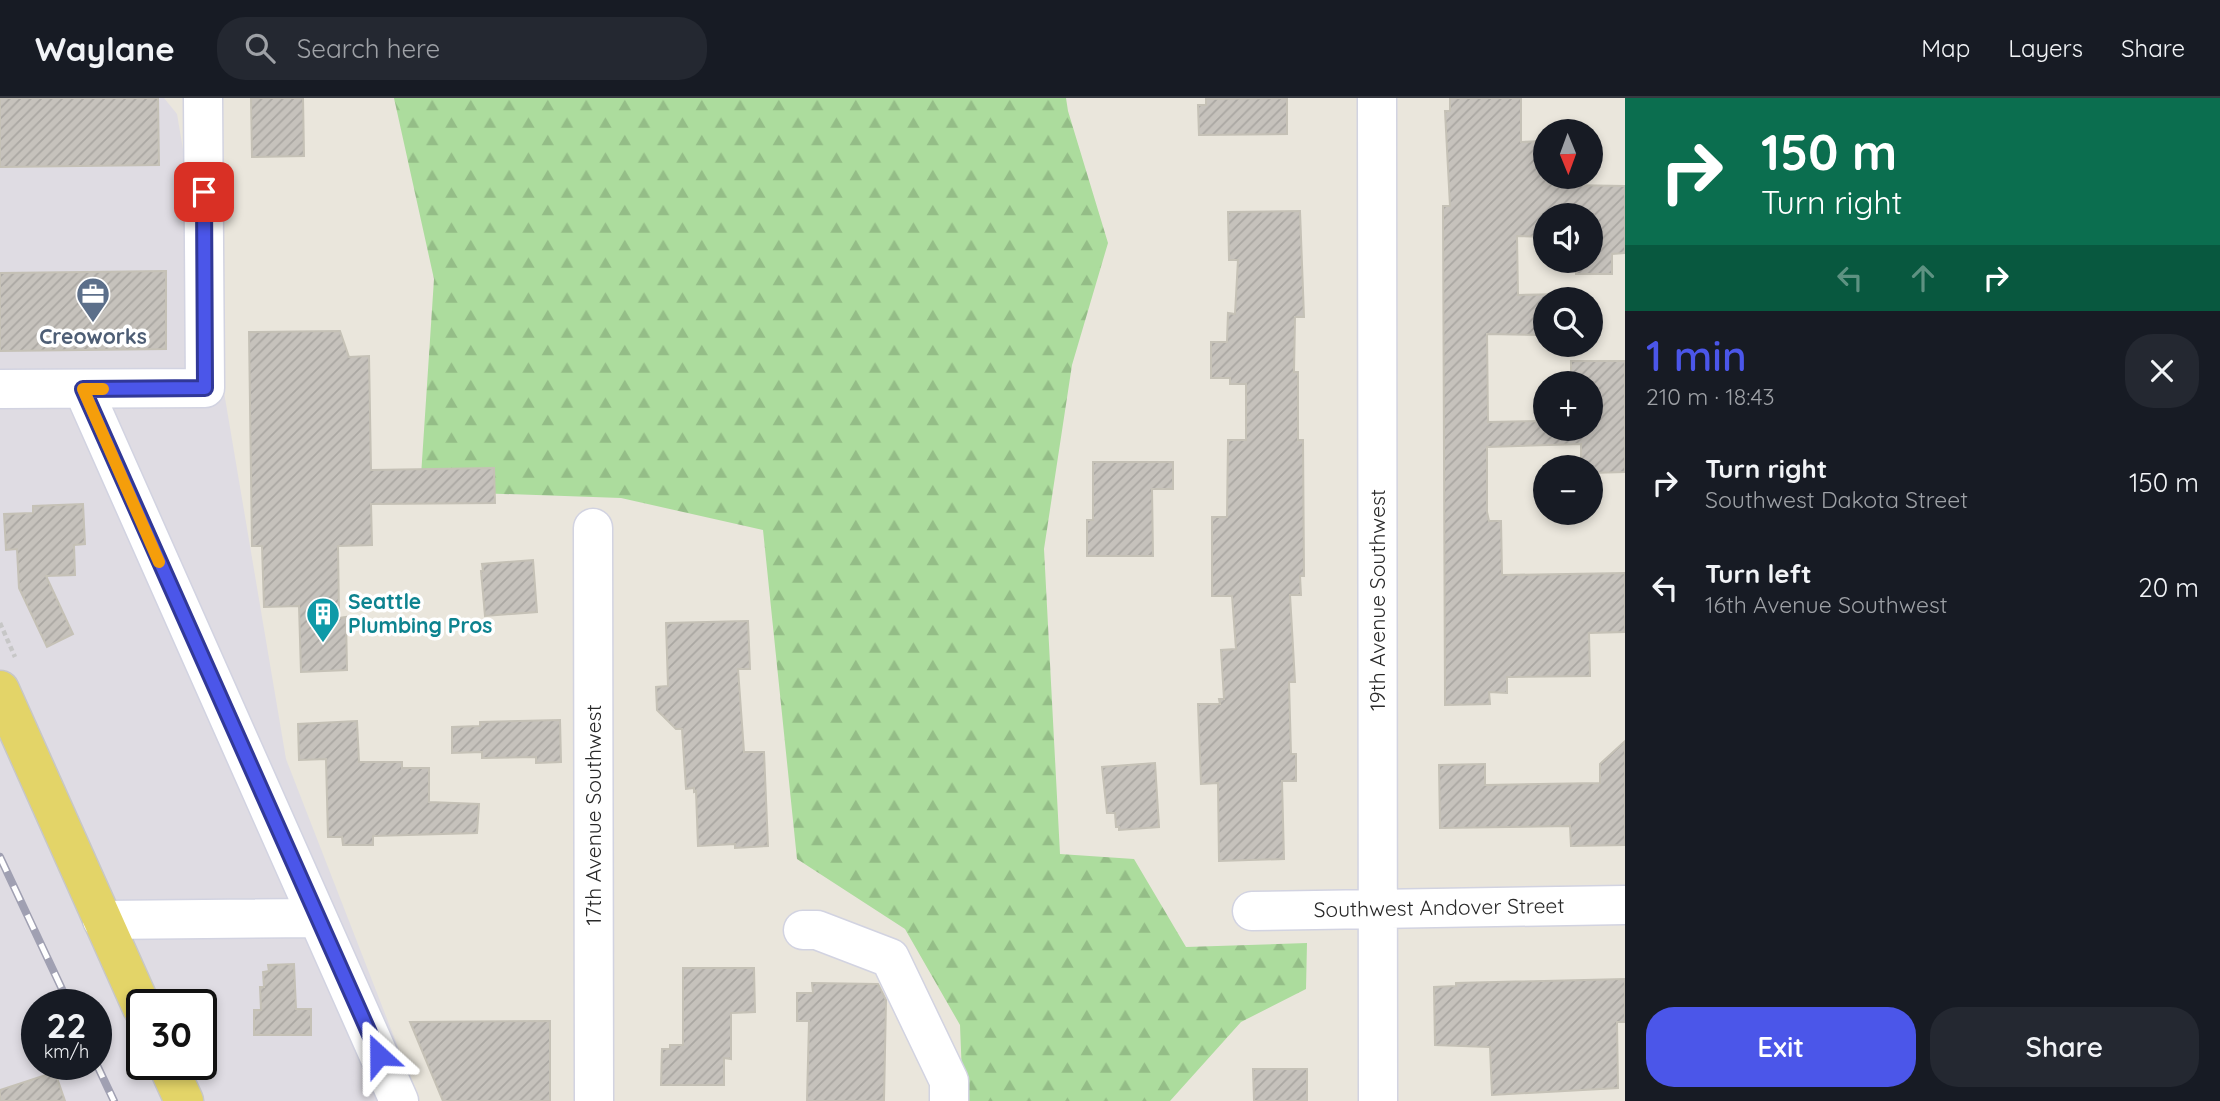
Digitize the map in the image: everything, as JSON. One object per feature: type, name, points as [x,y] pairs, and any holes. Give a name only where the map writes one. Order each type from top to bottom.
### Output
[{"type":"main road","points":[[0,690],[133,989]]},
{"type":"main road","points":[[174,1080],[184,1101]]},
{"type":"street","points":[[0,389],[205,388],[203,98]]},
{"type":"street","name":"19th Avenue Southwest","points":[[1377,98],[1378,1101]]},
{"type":"street","points":[[83,389],[399,1101]]},
{"type":"street","name":"17th Avenue Southwest","points":[[593,528],[594,1101]]},
{"type":"street","name":"Southwest Andover Street","points":[[1252,911],[1625,905]]},
{"type":"street","points":[[102,920],[317,918]]},
{"type":"street","points":[[803,930],[817,930],[890,958],[949,1081],[949,1101]]},
{"type":"shaded area","points":[[0,98],[164,98],[177,114],[286,759],[419,1101],[0,1101]]},
{"type":"green space","points":[[394,98],[1066,98],[1108,243],[1072,365],[1044,549],[1060,854],[1134,859],[1186,947],[1307,943],[1306,989],[1241,1022],[1170,1101],[963,1101],[960,1025],[905,929],[797,859],[763,530],[621,498],[420,491],[434,279]]},
{"type":"building","points":[[0,98],[158,98],[159,165],[0,167]]},
{"type":"building","points":[[251,98],[303,98],[304,156],[252,157]]},
{"type":"building","points":[[1287,98],[1287,134],[1199,135],[1198,105],[1206,105],[1206,99]]},
{"type":"building","points":[[1450,98],[1521,98],[1521,142],[1533,142],[1533,189],[1603,189],[1603,186],[1625,186],[1625,253],[1612,254],[1612,274],[1576,274],[1603,273],[1603,203],[1533,203],[1533,237],[1517,236],[1518,295],[1533,295],[1533,335],[1487,334],[1488,422],[1533,421],[1533,441],[1603,441],[1603,371],[1571,371],[1571,361],[1625,361],[1625,472],[1603,473],[1603,455],[1581,455],[1581,444],[1487,447],[1487,512],[1489,521],[1501,521],[1502,575],[1625,573],[1625,632],[1589,633],[1590,676],[1507,677],[1507,693],[1489,692],[1490,704],[1445,705],[1443,206],[1450,206],[1445,111],[1450,111]]},
{"type":"building","points":[[1300,211],[1304,317],[1295,317],[1294,372],[1298,372],[1298,440],[1303,440],[1304,576],[1300,576],[1301,595],[1290,595],[1295,682],[1289,682],[1291,754],[1296,754],[1296,781],[1282,781],[1284,859],[1219,861],[1218,783],[1201,784],[1198,704],[1220,704],[1219,699],[1224,699],[1221,650],[1236,649],[1232,596],[1212,596],[1212,517],[1227,517],[1228,440],[1246,440],[1246,384],[1230,384],[1230,378],[1211,378],[1211,342],[1227,342],[1228,313],[1235,314],[1238,260],[1229,260],[1228,212]]},
{"type":"building","points":[[166,271],[166,349],[0,351],[0,273]]},
{"type":"building","points":[[340,331],[349,357],[369,356],[371,470],[494,468],[495,503],[371,504],[372,545],[338,546],[339,618],[346,617],[347,670],[301,672],[299,606],[264,607],[262,546],[252,546],[249,332]]},
{"type":"building","points":[[1093,462],[1173,462],[1173,489],[1152,489],[1153,556],[1087,556],[1087,520],[1093,520]]},
{"type":"building","points":[[83,504],[85,544],[74,545],[75,575],[46,576],[73,634],[47,647],[19,588],[17,549],[6,550],[4,514],[33,513],[33,506]]},
{"type":"building","points":[[533,560],[537,612],[485,616],[482,564]]},
{"type":"building","points":[[748,621],[750,669],[738,669],[744,752],[764,752],[768,846],[698,846],[696,791],[694,792],[694,788],[686,789],[682,729],[676,729],[657,710],[656,687],[668,686],[666,623]]},
{"type":"building","points":[[560,720],[561,762],[536,763],[536,757],[482,758],[482,752],[452,753],[452,727],[480,726],[480,722]]},
{"type":"building","points":[[357,721],[359,762],[402,762],[402,768],[429,768],[429,802],[479,804],[477,833],[373,836],[373,845],[343,845],[342,837],[328,837],[326,759],[299,760],[298,724]]},
{"type":"building","points":[[1625,741],[1625,845],[1571,846],[1570,826],[1440,828],[1439,765],[1485,764],[1485,785],[1600,783],[1600,764]]},
{"type":"building","points":[[1155,763],[1159,827],[1119,830],[1119,827],[1116,827],[1115,813],[1107,813],[1102,767]]},
{"type":"building","points":[[294,964],[296,1009],[311,1009],[311,1035],[254,1035],[254,1010],[261,1010],[260,987],[264,987],[263,972],[269,971],[268,965]]},
{"type":"building","points":[[683,968],[754,968],[755,1012],[731,1013],[731,1059],[724,1058],[724,1085],[661,1085],[662,1049],[670,1049],[670,1045],[683,1045]]},
{"type":"building","points":[[1625,979],[1625,1022],[1617,1022],[1618,1088],[1492,1095],[1490,1047],[1435,1045],[1434,987],[1456,986],[1456,983]]},
{"type":"building","points":[[812,983],[878,984],[886,1000],[884,1101],[807,1101],[809,1021],[797,1021],[797,993],[813,993]]},
{"type":"building","points":[[550,1021],[550,1101],[443,1101],[410,1022]]},
{"type":"building","points":[[1253,1069],[1307,1069],[1307,1101],[1254,1101]]},
{"type":"building","points":[[31,1080],[58,1080],[65,1101],[0,1101],[0,1090]]},
{"type":"railway","points":[[0,857],[62,989]]},
{"type":"railway","points":[[104,1080],[114,1101]]},
{"type":"slow traffic","points":[[103,389],[83,389],[159,562]]},
{"type":"place","name":"Creoworks","points":[[93,324]]},
{"type":"place","name":"Seattle Plumbing Pros","points":[[323,644]]},
{"type":"route","points":[[204,192],[205,388],[83,389],[379,1055]]}]
